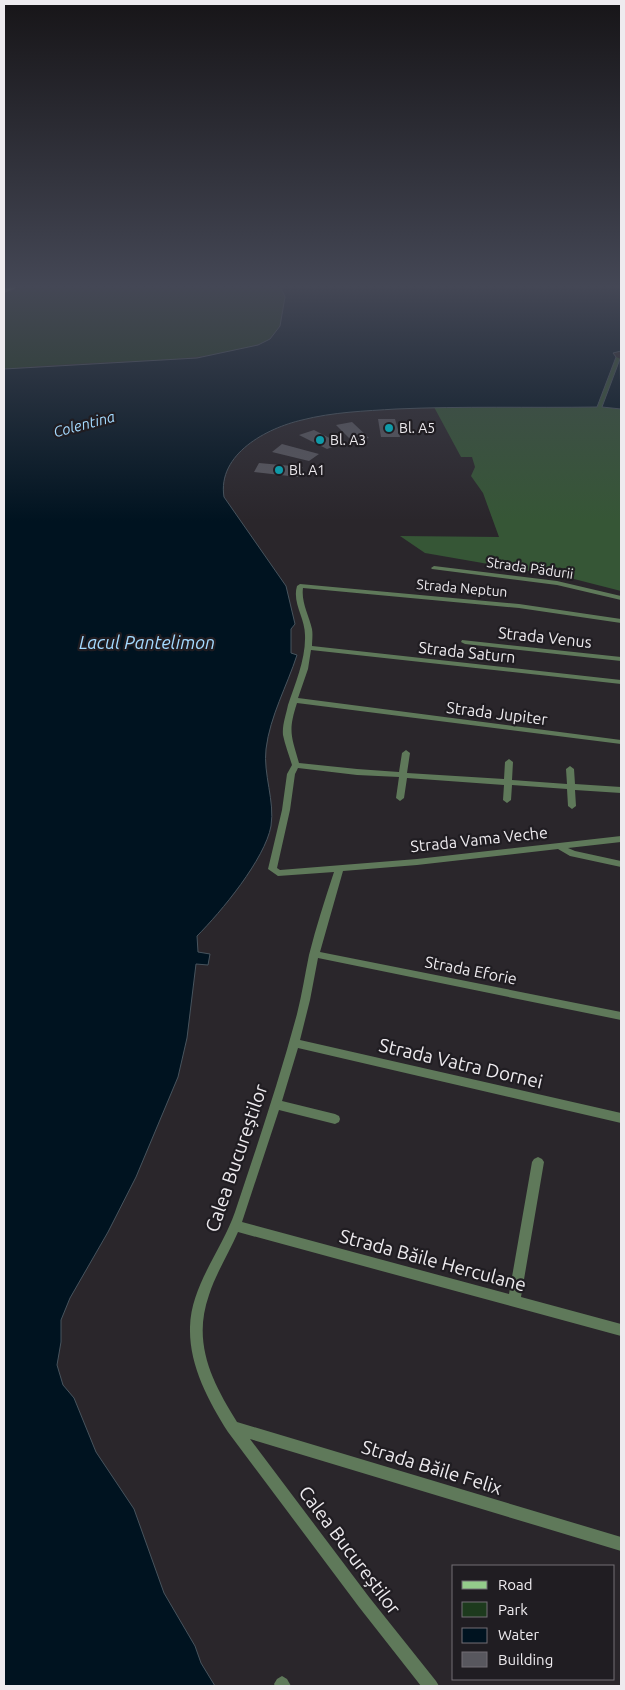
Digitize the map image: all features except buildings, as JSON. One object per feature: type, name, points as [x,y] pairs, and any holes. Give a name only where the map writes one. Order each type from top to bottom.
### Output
[{"type":"street","name":"Strada Pădurii","points":[[434,568],[557,583],[621,598]]},
{"type":"street","name":"Strada Neptun","points":[[309,648],[308,622],[298,594],[300,586],[536,607],[621,621]]},
{"type":"street","name":"Strada Venus","points":[[465,642],[621,659]]},
{"type":"street","name":"Strada Saturn","points":[[309,648],[621,682]]},
{"type":"street","points":[[309,648],[287,725],[287,735],[296,765],[291,774],[284,819],[272,869],[278,873],[284,873],[340,868]]},
{"type":"street","name":"Strada Jupiter","points":[[293,700],[621,742]]},
{"type":"street","points":[[400,798],[406,753]]},
{"type":"street","points":[[507,800],[509,762]]},
{"type":"street","points":[[296,765],[356,772],[621,790]]},
{"type":"street","points":[[570,769],[572,806]]},
{"type":"street","name":"Strada Vama Veche","points":[[340,868],[417,862],[621,840]]},
{"type":"street","points":[[560,846],[573,854],[621,864]]},
{"type":"street","name":"Calea Bucureștilor","points":[[340,868],[314,954],[304,1006],[275,1104],[236,1226],[205,1290],[197,1316],[196,1327],[199,1355],[205,1376],[214,1396],[233,1426],[364,1602],[431,1686]]},
{"type":"street","name":"Strada Eforie","points":[[314,954],[621,1016]]},
{"type":"street","name":"Strada Vatra Dornei","points":[[294,1043],[621,1118]]},
{"type":"street","points":[[275,1104],[335,1119]]},
{"type":"street","points":[[514,1301],[538,1162]]},
{"type":"street","name":"Strada Băile Herculane","points":[[236,1226],[621,1330]]},
{"type":"street","name":"Strada Băile Felix","points":[[233,1426],[621,1544]]},
{"type":"green space","points":[[4,363],[95,363],[54,365],[4,369]]},
{"type":"green space","points":[[614,363],[620,363],[603,407],[621,409],[621,591],[574,579],[425,553],[400,536],[499,537],[483,493],[471,476],[475,467],[472,457],[461,457],[434,407],[597,407]]},
{"type":"water","name":"Lacul Pantelimon","points":[[112,363],[614,363],[597,407],[421,408],[325,415],[274,429],[247,445],[228,468],[224,482],[224,497],[286,586],[295,624],[291,629],[291,653],[297,655],[271,725],[266,749],[266,768],[272,817],[271,826],[260,854],[241,884],[197,936],[198,952],[210,954],[208,965],[196,964],[187,1038],[178,1077],[136,1177],[108,1232],[70,1298],[61,1320],[61,1342],[57,1365],[63,1385],[74,1398],[96,1452],[134,1509],[164,1593],[195,1646],[201,1663],[215,1686],[4,1686],[4,369]]},
{"type":"water","points":[[619,363],[620,363],[621,409],[602,407]]},
{"type":"place","name":"Bl. A5","points":[[389,428]]},
{"type":"place","name":"Bl. A3","points":[[320,440]]},
{"type":"place","name":"Bl. A1","points":[[279,470]]},
{"type":"water label","name":"Colentina","points":[[84,424]]}]
